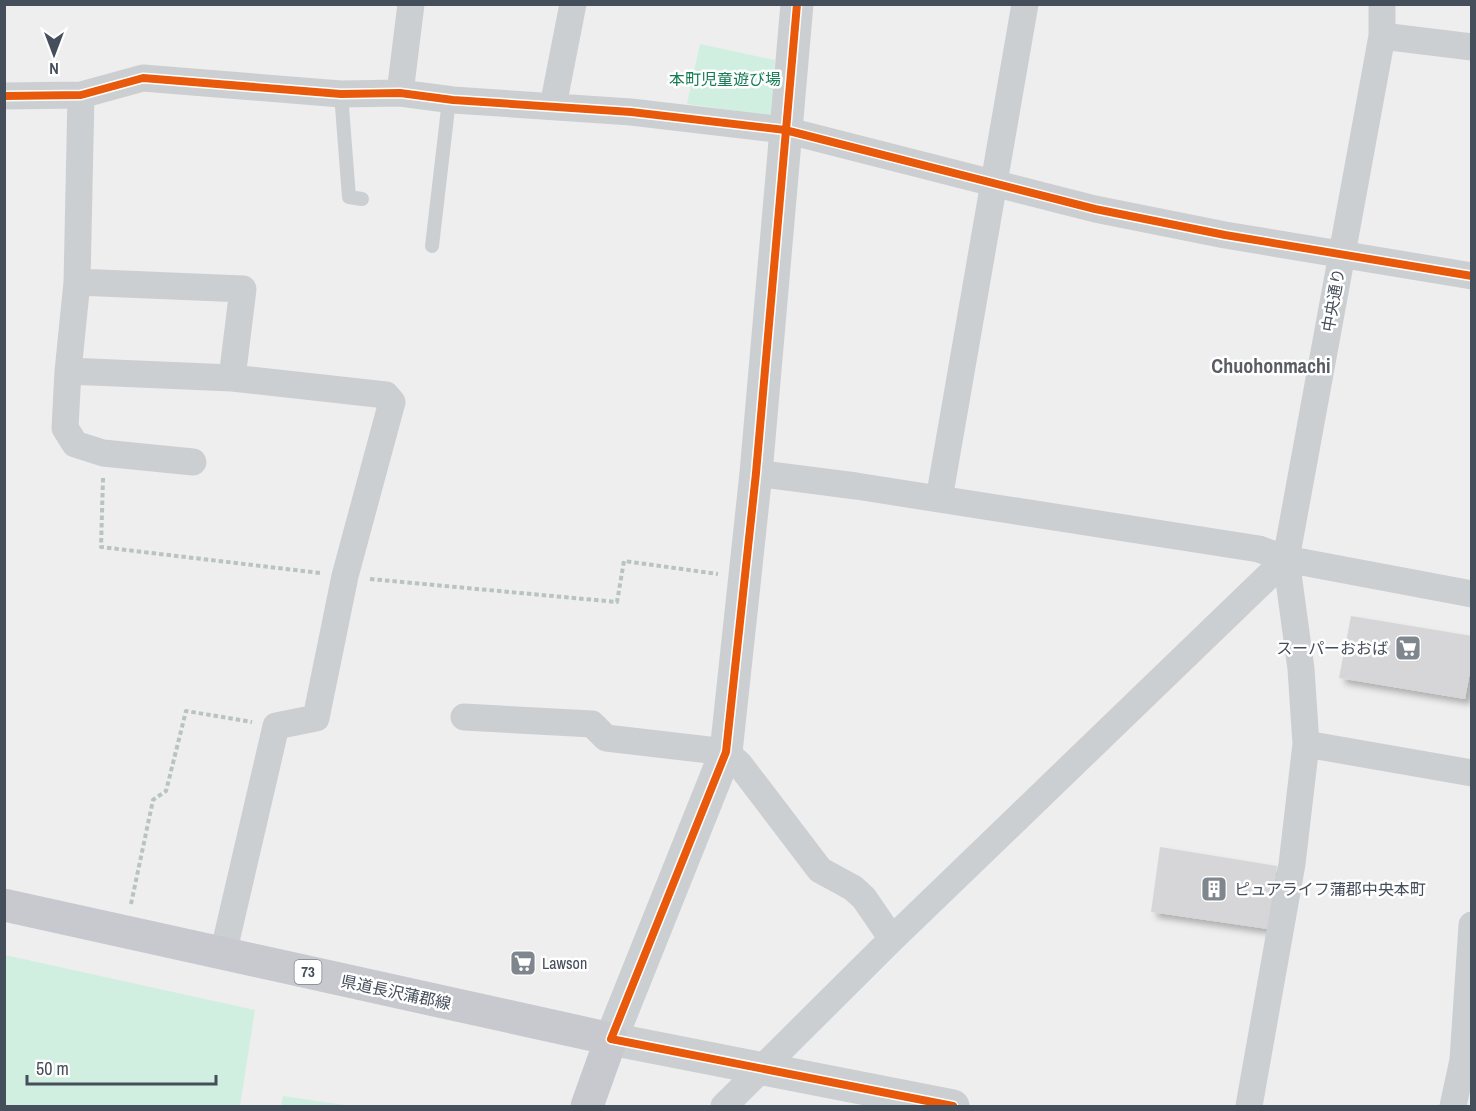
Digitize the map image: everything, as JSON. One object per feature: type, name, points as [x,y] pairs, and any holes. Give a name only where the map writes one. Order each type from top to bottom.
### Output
[{"type":"main road","name":"県道長沢蒲郡線","points":[[4,905],[612,1039]]},
{"type":"main road","points":[[587,1107],[612,1039]]},
{"type":"street","points":[[400,93],[411,4]]},
{"type":"street","points":[[553,106],[573,4]]},
{"type":"street","points":[[797,4],[756,473],[726,752],[612,1039],[913,1102],[953,1107]]},
{"type":"street","points":[[939,500],[1025,4]]},
{"type":"street","name":"中央通り","points":[[1249,1107],[1292,864],[1306,744],[1301,669],[1286,559],[1382,36],[1382,4]]},
{"type":"street","points":[[1382,36],[1472,47]]},
{"type":"street","points":[[4,96],[81,94],[143,78],[341,94],[400,93],[449,100],[631,112],[785,130],[994,185],[1128,216],[1341,255],[1472,276]]},
{"type":"street","points":[[81,94],[77,282],[65,428],[75,444],[103,453],[193,462]]},
{"type":"street","points":[[77,282],[243,290],[232,378]]},
{"type":"street","points":[[68,371],[232,378],[386,395],[392,402],[345,576],[316,718],[276,726],[223,954]]},
{"type":"street","points":[[756,473],[1258,549],[1286,559],[1472,594]]},
{"type":"street","points":[[724,1107],[892,939],[1286,559]]},
{"type":"street","points":[[464,717],[592,724],[606,738],[726,752],[740,765],[820,870],[853,888],[864,898],[892,939]]},
{"type":"street","points":[[1306,744],[1472,773]]},
{"type":"street","points":[[1453,1107],[1467,1061],[1472,925]]},
{"type":"lane","points":[[341,94],[349,197],[362,199]]},
{"type":"lane","points":[[432,246],[449,100]]},
{"type":"path","points":[[103,453],[101,547],[345,576],[617,602],[624,561],[746,577]]},
{"type":"path","points":[[125,931],[153,800],[166,790],[186,711],[276,726]]},
{"type":"green space","name":"本町児童遊び場","points":[[700,44],[775,60],[772,116],[687,104]]},
{"type":"green space","points":[[5,955],[255,1010],[240,1106],[5,1106]]},
{"type":"green space","points":[[283,1096],[352,1106],[281,1106]]},
{"type":"building","name":"スーパーおおば","points":[[1351,616],[1472,636],[1472,661],[1465,699],[1339,678]]},
{"type":"building","name":"ピュアライフ蒲郡中央本町","points":[[1160,847],[1277,866],[1268,929],[1151,912]]},
{"type":"cycle path","points":[[797,4],[756,473],[726,752],[611,1039],[953,1106]]},
{"type":"cycle path","points":[[4,96],[81,95],[143,78],[341,94],[400,93],[453,100],[631,112],[785,130],[1095,209],[1225,235],[1472,276]]},
{"type":"place","name":"スーパーおおば","points":[[1408,648]]},
{"type":"place","name":"ピュアライフ蒲郡中央本町","points":[[1214,889]]},
{"type":"place","name":"Lawson","points":[[523,963]]},
{"type":"district","name":"Chuohonmachi","points":[[1271,366]]}]
